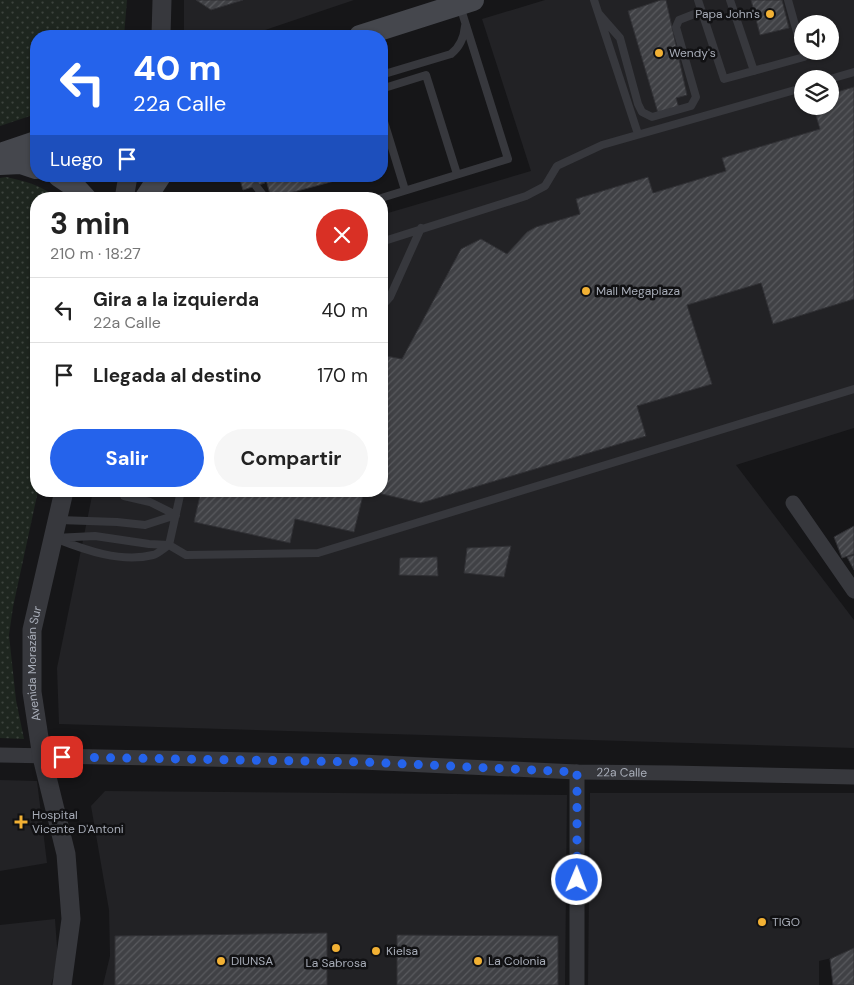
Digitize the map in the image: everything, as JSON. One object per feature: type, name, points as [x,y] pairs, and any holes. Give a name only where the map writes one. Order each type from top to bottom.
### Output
[{"type":"main road","points":[[383,30],[466,8]]},
{"type":"main road","points":[[0,154],[30,144]]},
{"type":"main road","points":[[0,164],[21,163],[30,166]]},
{"type":"main road","points":[[68,182],[80,192]]},
{"type":"street","points":[[161,30],[162,0]]},
{"type":"street","name":"Avenida Morazán Sur","points":[[62,985],[71,919],[66,854],[42,757],[32,692],[32,630],[63,497]]},
{"type":"street","points":[[793,503],[854,591]]},
{"type":"street","name":"22a Calle","points":[[0,756],[362,762],[577,772],[854,777]]},
{"type":"street","points":[[577,772],[577,985]]},
{"type":"lane","points":[[594,0],[638,134]]},
{"type":"lane","points":[[698,0],[724,79],[794,60]]},
{"type":"lane","points":[[730,0],[754,71]]},
{"type":"lane","points":[[788,0],[794,20]]},
{"type":"lane","points":[[388,73],[451,54],[458,48],[463,38],[466,8]]},
{"type":"lane","points":[[388,196],[508,159],[466,8]]},
{"type":"lane","points":[[599,14],[620,38],[638,104],[642,112],[652,117],[691,106],[696,97],[676,26],[679,20],[702,11]]},
{"type":"lane","points":[[839,76],[854,72]]},
{"type":"lane","points":[[388,86],[426,75],[457,174]]},
{"type":"lane","points":[[388,240],[526,196],[545,186],[557,166],[602,145],[794,90]]},
{"type":"lane","points":[[388,134],[406,190]]},
{"type":"lane","points":[[256,186],[261,192]]},
{"type":"lane","points":[[388,299],[421,228]]},
{"type":"lane","points":[[56,529],[122,540],[169,544],[186,555],[318,553],[854,389]]},
{"type":"lane","points":[[128,497],[150,502],[176,515]]},
{"type":"lane","points":[[56,529],[84,550],[120,557],[154,555],[169,544],[180,497]]},
{"type":"lane","points":[[56,529],[117,522],[145,525],[176,515]]},
{"type":"shaded area","points":[[0,0],[127,0],[124,30],[30,30],[30,116],[0,126]]},
{"type":"shaded area","points":[[184,0],[354,0],[265,30],[184,30]]},
{"type":"shaded area","points":[[545,0],[854,0],[854,428],[736,465],[854,620],[854,748],[59,724],[57,668],[92,497],[388,497],[388,213],[531,171],[482,19]]},
{"type":"shaded area","points":[[6,177],[26,182],[49,192],[30,192],[30,497],[37,497],[13,607],[9,635],[16,700],[24,739],[0,738],[0,178]]},
{"type":"shaded area","name":"Hospital Vicente D'Antoni","points":[[0,780],[37,781],[47,863],[0,871]]},
{"type":"shaded area","points":[[105,791],[567,795],[565,985],[103,985],[110,956],[109,910],[91,806]]},
{"type":"shaded area","points":[[590,793],[854,793],[854,953],[819,961],[819,985],[588,985]]},
{"type":"shaded area","points":[[55,919],[58,961],[51,985],[0,985],[0,925]]},
{"type":"building","points":[[196,0],[243,0],[211,10]]},
{"type":"building","name":"Wendy's","points":[[666,0],[687,95],[676,98],[679,108],[658,113],[628,11]]},
{"type":"building","name":"Papa John's","points":[[751,0],[782,0],[789,28],[760,35]]},
{"type":"building","name":"Mall Megaplaza","points":[[854,87],[854,299],[773,324],[761,283],[687,305],[712,384],[637,406],[646,436],[421,503],[388,495],[388,356],[402,359],[461,249],[481,239],[507,254],[527,232],[536,227],[580,214],[576,199],[648,177],[653,193],[726,171],[722,158],[820,129],[816,115],[839,115],[839,91]]},
{"type":"building","points":[[241,182],[265,182],[265,183],[243,190]]},
{"type":"building","points":[[267,182],[331,182],[293,192],[269,192]]},
{"type":"building","points":[[200,497],[363,497],[354,532],[295,519],[290,543],[194,522]]},
{"type":"building","points":[[854,526],[854,554],[842,558],[834,537]]},
{"type":"building","points":[[511,546],[504,577],[464,573],[467,548]]},
{"type":"building","points":[[854,555],[854,570],[847,557]]},
{"type":"building","points":[[437,557],[438,576],[399,575],[400,558]]},
{"type":"building","name":"DIUNSA","points":[[327,933],[327,985],[115,985],[115,936]]},
{"type":"building","name":"La Colonia","points":[[397,935],[558,936],[558,985],[397,985]]},
{"type":"building","points":[[854,948],[854,985],[833,985],[830,959]]},
{"type":"place","name":"Papa John's","points":[[770,14]]},
{"type":"place","name":"Wendy's","points":[[659,53]]},
{"type":"place","name":"Mall Megaplaza","points":[[586,291]]},
{"type":"place","name":"Hospital Vicente D'Antoni","points":[[21,822]]},
{"type":"place","name":"TIGO","points":[[762,922]]},
{"type":"place","name":"La Sabrosa","points":[[336,948]]},
{"type":"place","name":"Kielsa","points":[[376,951]]},
{"type":"place","name":"DIUNSA","points":[[221,961]]},
{"type":"place","name":"La Colonia","points":[[478,961]]},
{"type":"route","points":[[62,757],[362,762],[577,772],[577,880]]}]
